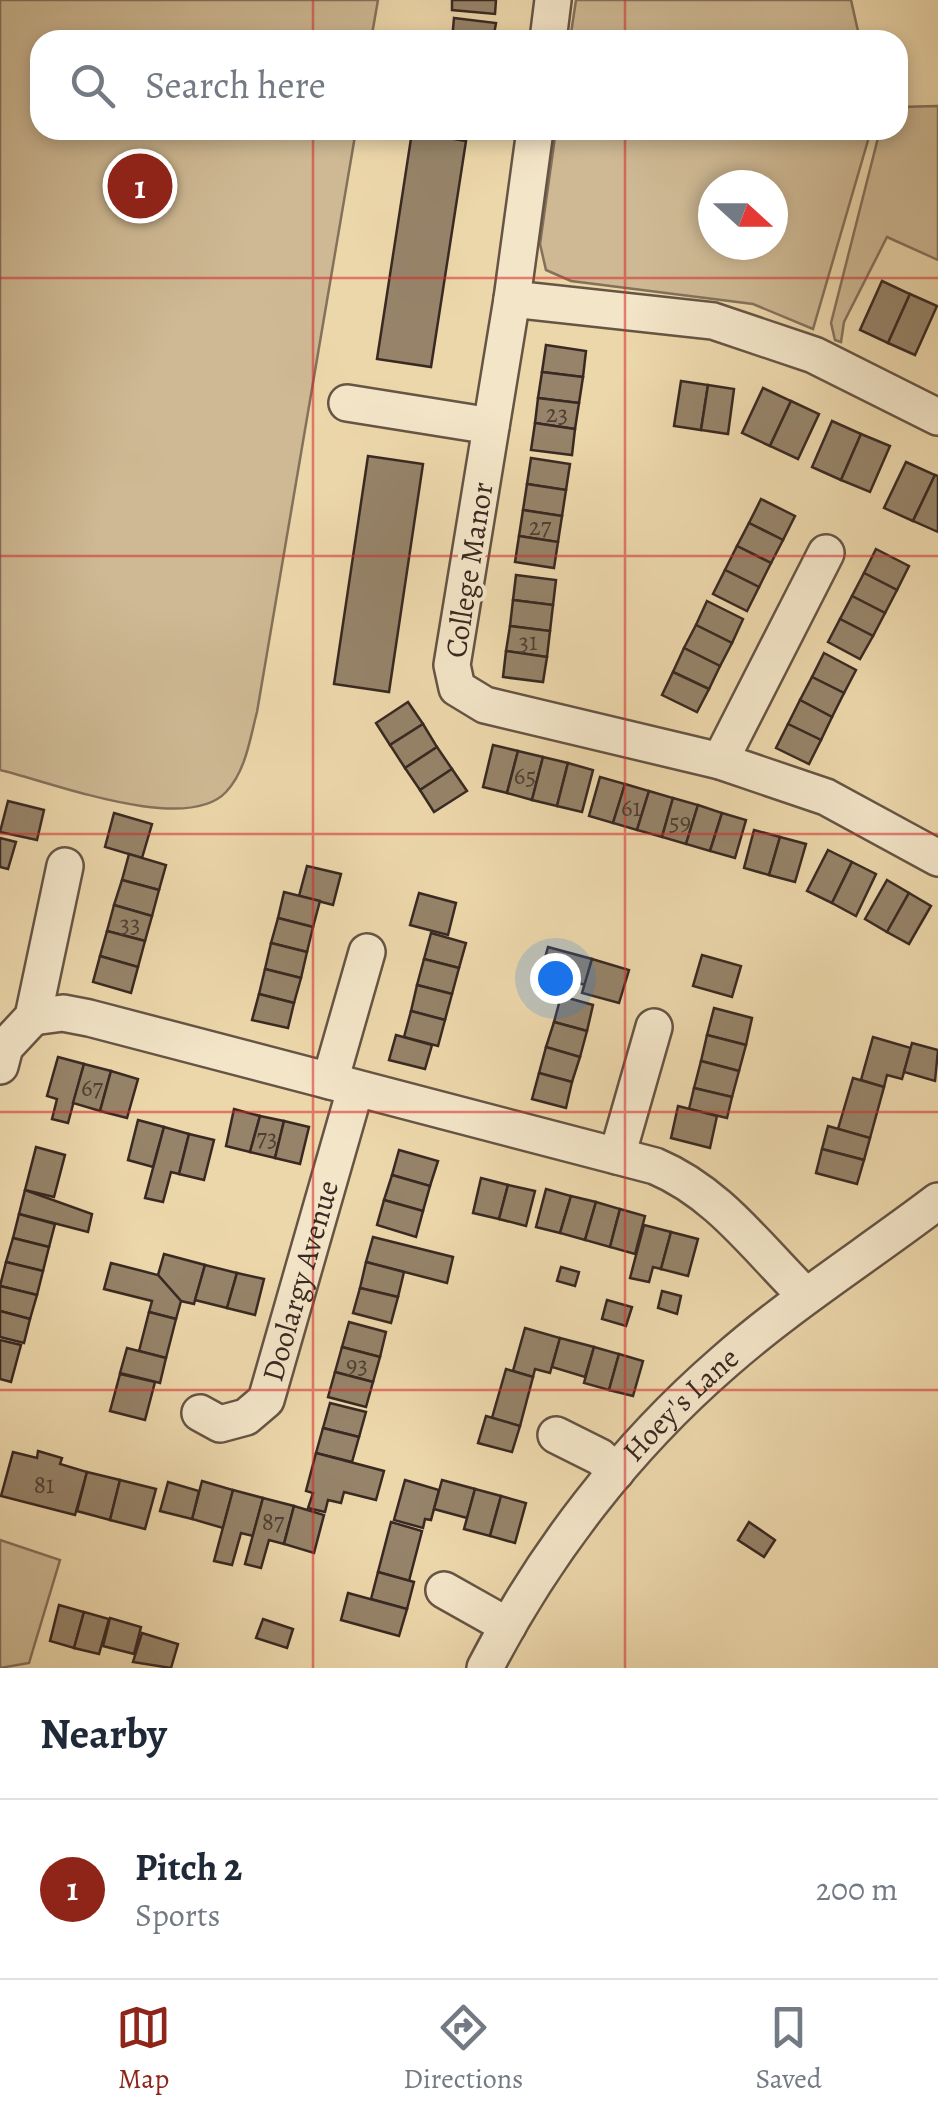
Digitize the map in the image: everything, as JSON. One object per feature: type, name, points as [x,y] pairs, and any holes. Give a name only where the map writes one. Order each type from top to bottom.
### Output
[{"type":"street","points":[[549,30],[553,0]]},
{"type":"street","name":"College Manor","points":[[534,140],[512,300],[452,665],[457,688],[485,705],[720,761],[826,798],[938,858]]},
{"type":"street","points":[[512,300],[713,320],[814,356],[938,417]]},
{"type":"street","points":[[347,403],[491,426]]},
{"type":"street","points":[[720,761],[826,552]]},
{"type":"street","points":[[0,1066],[5,1047],[33,1017],[65,866]]},
{"type":"street","name":"Doolargy Avenue","points":[[200,1413],[220,1424],[246,1417],[266,1400],[343,1085],[367,952]]},
{"type":"street","points":[[33,1017],[63,1012],[89,1018],[617,1156],[682,1178],[730,1214],[806,1296]]},
{"type":"street","points":[[617,1156],[654,1027]]},
{"type":"street","name":"Hoey's Lane","points":[[485,1668],[508,1626],[616,1472],[673,1408],[806,1296],[938,1201]]},
{"type":"street","points":[[556,1435],[600,1457],[616,1472]]},
{"type":"street","points":[[444,1590],[508,1626]]},
{"type":"shaded area","points":[[0,0],[378,0],[373,30],[30,30],[30,140],[354,140],[257,712],[233,784],[207,804],[150,807],[83,794],[0,770]]},
{"type":"shaded area","points":[[576,0],[851,0],[858,30],[572,30]]},
{"type":"shaded area","points":[[938,106],[938,260],[887,237],[844,322],[841,342],[835,340],[831,323],[877,140],[908,140],[908,107]]},
{"type":"shaded area","points":[[555,140],[868,140],[813,329],[753,304],[571,281],[546,270],[540,244]]},
{"type":"shaded area","points":[[0,1540],[60,1560],[29,1663],[0,1668]]},
{"type":"building","points":[[452,0],[496,0],[495,14],[452,10]]},
{"type":"building","points":[[454,18],[496,23],[495,30],[453,30]]},
{"type":"building","points":[[411,140],[466,141],[431,367],[377,359]]},
{"type":"building","points":[[882,281],[910,294],[888,343],[860,330]]},
{"type":"building","points":[[910,294],[937,306],[915,355],[888,343]]},
{"type":"building","points":[[546,345],[586,351],[583,377],[542,372]]},
{"type":"building","points":[[542,372],[583,377],[579,403],[538,398]]},
{"type":"building","points":[[681,381],[708,385],[701,430],[674,426]]},
{"type":"building","points":[[708,385],[734,389],[728,434],[701,430]]},
{"type":"building","points":[[763,388],[791,401],[770,446],[742,433]]},
{"type":"building","points":[[538,398],[579,403],[575,429],[535,423]]},
{"type":"building","points":[[791,401],[819,414],[798,459],[770,446]]},
{"type":"building","points":[[832,421],[861,434],[841,480],[812,467]]},
{"type":"building","points":[[535,423],[575,429],[572,455],[531,450]]},
{"type":"building","points":[[861,434],[890,446],[870,492],[841,480]]},
{"type":"building","points":[[368,456],[423,464],[389,692],[334,684]]},
{"type":"building","points":[[531,458],[570,464],[566,490],[527,484]]},
{"type":"building","points":[[906,462],[935,475],[913,521],[884,508]]},
{"type":"building","points":[[935,475],[938,476],[938,532],[913,521]]},
{"type":"building","points":[[527,484],[566,490],[562,516],[523,510]]},
{"type":"building","points":[[761,499],[795,516],[783,540],[749,523]]},
{"type":"building","points":[[523,510],[562,516],[558,542],[519,536]]},
{"type":"building","points":[[749,523],[783,540],[771,563],[737,546]]},
{"type":"building","points":[[519,536],[558,542],[554,568],[515,562]]},
{"type":"building","points":[[737,546],[771,563],[759,587],[725,570]]},
{"type":"building","points":[[876,549],[909,566],[897,590],[864,573]]},
{"type":"building","points":[[725,570],[759,587],[747,611],[713,594]]},
{"type":"building","points":[[864,573],[897,590],[885,613],[852,596]]},
{"type":"building","points":[[516,575],[556,580],[553,605],[513,600]]},
{"type":"building","points":[[852,596],[885,613],[873,636],[840,619]]},
{"type":"building","points":[[513,600],[553,605],[550,631],[510,626]]},
{"type":"building","points":[[707,601],[743,619],[732,643],[696,625]]},
{"type":"building","points":[[840,619],[873,636],[860,659],[828,642]]},
{"type":"building","points":[[696,625],[732,643],[720,666],[684,648]]},
{"type":"building","points":[[510,626],[550,631],[547,657],[506,651]]},
{"type":"building","points":[[684,648],[720,666],[709,689],[673,672]]},
{"type":"building","points":[[506,651],[547,657],[543,682],[503,677]]},
{"type":"building","points":[[824,653],[856,670],[844,693],[812,677]]},
{"type":"building","points":[[673,672],[709,689],[697,712],[662,695]]},
{"type":"building","points":[[812,677],[844,693],[832,717],[800,700]]},
{"type":"building","points":[[800,700],[832,717],[821,740],[788,724]]},
{"type":"building","points":[[408,702],[423,724],[390,745],[376,723]]},
{"type":"building","points":[[423,724],[437,747],[405,768],[390,745]]},
{"type":"building","points":[[788,724],[821,740],[809,764],[776,748]]},
{"type":"building","points":[[493,745],[518,751],[507,793],[483,787]]},
{"type":"building","points":[[437,747],[452,769],[420,790],[405,768]]},
{"type":"building","points":[[518,751],[543,757],[532,800],[507,793]]},
{"type":"building","points":[[543,757],[568,763],[557,806],[532,800]]},
{"type":"building","points":[[568,763],[593,770],[582,812],[557,806]]},
{"type":"building","points":[[452,769],[467,791],[434,812],[420,790]]},
{"type":"building","points":[[600,777],[625,784],[613,823],[589,816]]},
{"type":"building","points":[[625,784],[649,791],[637,830],[613,823]]},
{"type":"building","points":[[649,791],[673,798],[662,837],[637,830]]},
{"type":"building","points":[[673,798],[698,805],[686,844],[662,837]]},
{"type":"building","points":[[8,801],[44,810],[37,840],[0,832]]},
{"type":"building","points":[[698,805],[722,813],[710,851],[686,844]]},
{"type":"building","points":[[114,813],[152,824],[142,858],[105,847]]},
{"type":"building","points":[[722,813],[746,820],[735,858],[710,851]]},
{"type":"building","points":[[754,830],[780,837],[769,875],[744,868]]},
{"type":"building","points":[[780,837],[806,844],[795,882],[769,875]]},
{"type":"building","points":[[0,838],[16,842],[8,869],[0,867]]},
{"type":"building","points":[[828,850],[852,862],[832,903],[807,891]]},
{"type":"building","points":[[129,854],[166,865],[159,890],[122,880]]},
{"type":"building","points":[[852,862],[876,874],[856,916],[832,903]]},
{"type":"building","points":[[307,866],[341,874],[333,905],[299,896]]},
{"type":"building","points":[[122,880],[159,890],[152,916],[114,905]]},
{"type":"building","points":[[887,880],[909,893],[887,932],[865,919]]},
{"type":"building","points":[[284,892],[320,901],[313,927],[278,918]]},
{"type":"building","points":[[419,893],[456,903],[448,935],[410,925]]},
{"type":"building","points":[[909,893],[931,906],[909,944],[887,932]]},
{"type":"building","points":[[114,905],[152,916],[145,941],[107,931]]},
{"type":"building","points":[[278,918],[313,927],[307,952],[271,943]]},
{"type":"building","points":[[107,931],[145,941],[138,967],[100,956]]},
{"type":"building","points":[[431,933],[466,943],[459,968],[424,959]]},
{"type":"building","points":[[271,943],[307,952],[301,978],[265,969]]},
{"type":"building","points":[[548,947],[592,959],[585,985],[541,972]]},
{"type":"building","points":[[702,955],[741,966],[732,997],[693,986]]},
{"type":"building","points":[[100,956],[138,967],[131,993],[93,982]]},
{"type":"building","points":[[424,959],[459,968],[452,994],[417,985]]},
{"type":"building","points":[[592,959],[629,970],[619,1003],[582,993]]},
{"type":"building","points":[[265,969],[301,978],[294,1003],[259,994]]},
{"type":"building","points":[[417,985],[452,994],[445,1020],[411,1011]]},
{"type":"building","points":[[259,994],[294,1003],[288,1028],[252,1020]]},
{"type":"building","points":[[561,996],[593,1005],[587,1031],[554,1022]]},
{"type":"building","points":[[714,1008],[752,1018],[746,1045],[707,1035]]},
{"type":"building","points":[[411,1011],[445,1020],[438,1046],[404,1037]]},
{"type":"building","points":[[554,1022],[587,1031],[580,1057],[546,1047]]},
{"type":"building","points":[[396,1035],[432,1045],[425,1069],[389,1060]]},
{"type":"building","points":[[707,1035],[746,1045],[739,1071],[701,1061]]},
{"type":"building","points":[[873,1037],[911,1048],[902,1079],[887,1075],[884,1087],[861,1080]]},
{"type":"building","points":[[912,1043],[938,1050],[935,1081],[904,1072]]},
{"type":"building","points":[[546,1047],[580,1057],[572,1082],[539,1073]]},
{"type":"building","points":[[58,1057],[84,1064],[68,1123],[52,1119],[57,1099],[47,1096]]},
{"type":"building","points":[[701,1061],[739,1071],[732,1097],[694,1088]]},
{"type":"building","points":[[84,1064],[111,1071],[100,1111],[73,1103]]},
{"type":"building","points":[[111,1071],[138,1079],[127,1118],[100,1111]]},
{"type":"building","points":[[539,1073],[572,1082],[566,1108],[532,1099]]},
{"type":"building","points":[[853,1078],[884,1087],[870,1138],[838,1129]]},
{"type":"building","points":[[694,1088],[732,1097],[727,1118],[689,1109]]},
{"type":"building","points":[[678,1106],[717,1116],[710,1148],[671,1138]]},
{"type":"building","points":[[234,1109],[260,1116],[250,1152],[226,1146]]},
{"type":"building","points":[[260,1116],[284,1121],[275,1158],[250,1152]]},
{"type":"building","points":[[138,1120],[164,1127],[153,1167],[128,1160]]},
{"type":"building","points":[[284,1121],[309,1127],[300,1164],[275,1158]]},
{"type":"building","points":[[828,1126],[870,1138],[864,1160],[822,1149]]},
{"type":"building","points":[[164,1127],[189,1134],[179,1174],[171,1172],[163,1202],[145,1198]]},
{"type":"building","points":[[189,1134],[214,1140],[204,1180],[179,1174]]},
{"type":"building","points":[[36,1147],[65,1155],[54,1197],[25,1190]]},
{"type":"building","points":[[822,1149],[864,1160],[857,1184],[816,1173]]},
{"type":"building","points":[[399,1150],[438,1161],[430,1186],[392,1175]]},
{"type":"building","points":[[392,1175],[430,1186],[423,1211],[384,1200]]},
{"type":"building","points":[[481,1178],[508,1185],[499,1219],[473,1213]]},
{"type":"building","points":[[508,1185],[535,1191],[526,1226],[499,1219]]},
{"type":"building","points":[[546,1189],[571,1196],[560,1233],[536,1227]]},
{"type":"building","points":[[25,1190],[92,1214],[88,1232],[19,1214]]},
{"type":"building","points":[[571,1196],[596,1202],[585,1240],[560,1233]]},
{"type":"building","points":[[384,1200],[423,1211],[416,1237],[377,1225]]},
{"type":"building","points":[[596,1202],[620,1209],[610,1247],[585,1240]]},
{"type":"building","points":[[620,1209],[645,1216],[635,1254],[610,1247]]},
{"type":"building","points":[[19,1214],[55,1224],[49,1247],[13,1238]]},
{"type":"building","points":[[644,1225],[671,1232],[661,1269],[653,1267],[649,1282],[630,1278]]},
{"type":"building","points":[[671,1232],[698,1239],[688,1276],[661,1269]]},
{"type":"building","points":[[373,1237],[453,1257],[447,1283],[366,1262]]},
{"type":"building","points":[[13,1238],[49,1247],[43,1271],[6,1262]]},
{"type":"building","points":[[164,1254],[205,1265],[194,1304],[181,1301],[158,1275]]},
{"type":"building","points":[[6,1262],[43,1271],[37,1295],[0,1286]]},
{"type":"building","points":[[366,1262],[404,1272],[398,1297],[360,1288]]},
{"type":"building","points":[[111,1263],[158,1275],[181,1301],[176,1319],[149,1312],[152,1301],[104,1289]]},
{"type":"building","points":[[205,1265],[237,1273],[227,1308],[195,1300]]},
{"type":"building","points":[[561,1267],[579,1272],[575,1286],[557,1281]]},
{"type":"building","points":[[237,1273],[264,1279],[255,1315],[227,1308]]},
{"type":"building","points":[[0,1286],[37,1295],[30,1319],[0,1311]]},
{"type":"building","points":[[360,1288],[398,1297],[391,1323],[353,1313]]},
{"type":"building","points":[[662,1291],[681,1296],[677,1314],[658,1308]]},
{"type":"building","points":[[607,1300],[632,1307],[626,1326],[602,1319]]},
{"type":"building","points":[[0,1311],[30,1319],[24,1343],[0,1337]]},
{"type":"building","points":[[149,1312],[176,1319],[166,1358],[139,1351]]},
{"type":"building","points":[[349,1322],[386,1332],[380,1357],[342,1347]]},
{"type":"building","points":[[525,1328],[560,1338],[550,1373],[535,1369],[533,1377],[513,1371]]},
{"type":"building","points":[[560,1338],[594,1347],[585,1377],[552,1367]]},
{"type":"building","points":[[0,1340],[21,1345],[11,1382],[0,1379]]},
{"type":"building","points":[[342,1347],[380,1357],[373,1382],[335,1372]]},
{"type":"building","points":[[594,1347],[619,1354],[609,1390],[584,1383]]},
{"type":"building","points":[[127,1348],[166,1358],[160,1383],[120,1373]]},
{"type":"building","points":[[619,1354],[643,1361],[633,1396],[609,1390]]},
{"type":"building","points":[[506,1369],[533,1377],[520,1426],[492,1418]]},
{"type":"building","points":[[335,1372],[373,1382],[366,1407],[328,1397]]},
{"type":"building","points":[[120,1374],[155,1382],[145,1420],[110,1411]]},
{"type":"building","points":[[330,1403],[366,1412],[359,1437],[323,1428]]},
{"type":"building","points":[[486,1416],[520,1426],[512,1452],[478,1443]]},
{"type":"building","points":[[323,1428],[359,1437],[352,1462],[316,1453]]},
{"type":"building","points":[[38,1451],[62,1458],[60,1464],[87,1472],[75,1515],[1,1496],[13,1452],[37,1458]]},
{"type":"building","points":[[316,1453],[384,1471],[376,1500],[344,1492],[341,1503],[328,1500],[325,1512],[308,1508],[313,1493],[306,1491]]},
{"type":"building","points":[[87,1472],[120,1480],[110,1520],[77,1511]]},
{"type":"building","points":[[120,1480],[156,1489],[145,1529],[110,1520]]},
{"type":"building","points":[[405,1480],[439,1490],[431,1520],[425,1519],[423,1528],[394,1520]]},
{"type":"building","points":[[442,1480],[475,1489],[467,1518],[434,1509]]},
{"type":"building","points":[[202,1481],[233,1490],[223,1528],[192,1519]]},
{"type":"building","points":[[168,1482],[199,1491],[192,1519],[160,1511]]},
{"type":"building","points":[[475,1489],[501,1496],[490,1536],[464,1529]]},
{"type":"building","points":[[233,1490],[263,1498],[253,1536],[241,1533],[232,1565],[214,1561]]},
{"type":"building","points":[[501,1496],[526,1503],[515,1543],[490,1536]]},
{"type":"building","points":[[263,1498],[294,1506],[284,1544],[269,1540],[261,1568],[245,1564]]},
{"type":"building","points":[[294,1506],[324,1515],[314,1553],[284,1544]]},
{"type":"building","points":[[391,1522],[422,1531],[409,1581],[378,1572]]},
{"type":"building","points":[[749,1522],[775,1540],[764,1557],[738,1540]]},
{"type":"building","points":[[378,1572],[414,1582],[407,1609],[371,1599]]},
{"type":"building","points":[[348,1593],[407,1609],[399,1636],[341,1620]]},
{"type":"building","points":[[59,1605],[84,1612],[74,1648],[50,1641]]},
{"type":"building","points":[[84,1612],[109,1619],[99,1654],[74,1648]]},
{"type":"building","points":[[110,1618],[141,1627],[134,1654],[103,1646]]},
{"type":"building","points":[[263,1619],[293,1629],[287,1648],[256,1638]]},
{"type":"building","points":[[142,1633],[178,1644],[171,1668],[133,1662]]},
{"type":"place","name":"Pitch 2","points":[[140,186]]}]
